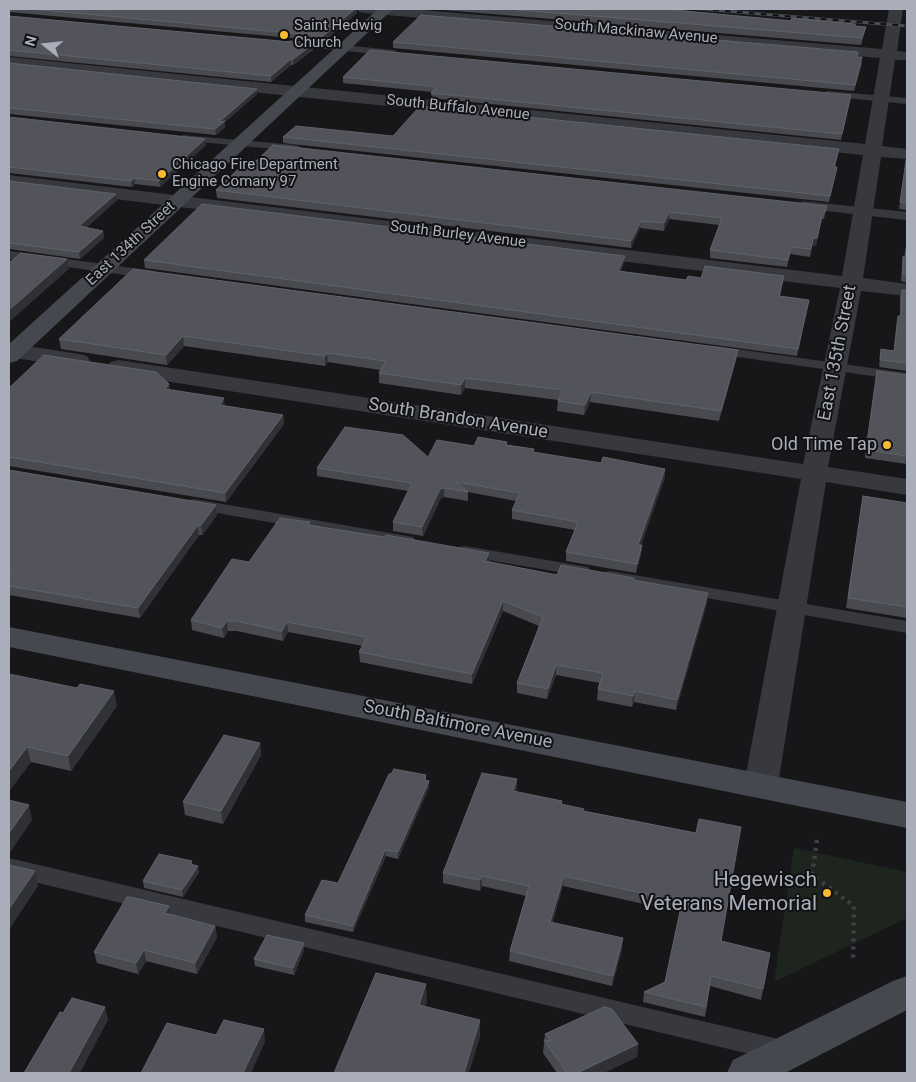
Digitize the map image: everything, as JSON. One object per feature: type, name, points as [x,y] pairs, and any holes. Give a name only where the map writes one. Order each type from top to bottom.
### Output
[{"type":"street","name":"South Mackinaw Avenue","points":[[364,9],[898,55]]},
{"type":"street","name":"East 135th Street","points":[[760,785],[834,367],[864,211],[881,98],[898,55],[896,9]]},
{"type":"street","name":"East 134th Street","points":[[11,353],[385,10]]},
{"type":"street","name":"South Buffalo Avenue","points":[[9,62],[907,154]]},
{"type":"street","name":"South Burley Avenue","points":[[9,180],[907,290]]},
{"type":"street","name":"South Brandon Avenue","points":[[11,353],[907,487]]},
{"type":"street","name":"South Baltimore Avenue","points":[[9,637],[760,785],[907,816]]},
{"type":"street","points":[[747,1073],[907,992]]},
{"type":"lane","points":[[283,42],[404,54]]},
{"type":"lane","points":[[816,92],[907,101]]},
{"type":"lane","points":[[166,136],[306,149]]},
{"type":"lane","points":[[792,203],[907,216]]},
{"type":"lane","points":[[9,255],[172,277]]},
{"type":"lane","points":[[700,349],[907,377]]},
{"type":"lane","points":[[175,501],[419,543]]},
{"type":"lane","points":[[448,548],[907,627]]},
{"type":"lane","points":[[9,867],[788,1052]]},
{"type":"path","points":[[817,840],[812,875],[854,906],[853,959]]},
{"type":"shaded area","points":[[794,848],[907,872],[907,918],[774,982]]},
{"type":"building","points":[[32,9],[355,9],[323,36]]},
{"type":"building","points":[[508,9],[664,9],[791,21],[792,18],[855,24],[855,26],[866,27],[862,38]]},
{"type":"building","points":[[421,15],[858,52],[857,57],[862,57],[855,85],[393,42]]},
{"type":"building","points":[[9,16],[313,44],[271,76],[9,50]]},
{"type":"building","points":[[370,50],[851,95],[842,134],[431,93],[437,87],[343,77]]},
{"type":"building","points":[[9,63],[257,89],[219,122],[225,121],[215,129],[9,108]]},
{"type":"building","points":[[420,106],[839,149],[834,167],[837,167],[830,196],[283,137],[296,126],[393,136]]},
{"type":"building","points":[[9,117],[205,139],[159,181],[135,178],[131,181],[9,167]]},
{"type":"building","points":[[273,145],[827,206],[825,212],[823,212],[817,238],[813,239],[811,249],[791,247],[788,260],[710,250],[722,218],[669,212],[664,223],[641,221],[631,241],[216,190],[248,160],[256,161]]},
{"type":"building","points":[[907,154],[907,203],[900,202]]},
{"type":"building","points":[[9,181],[116,194],[79,226],[103,231],[79,252],[9,243]]},
{"type":"building","points":[[202,204],[625,256],[618,271],[686,280],[688,276],[701,278],[705,266],[784,276],[779,296],[809,300],[798,349],[144,260]]},
{"type":"building","points":[[907,242],[907,275],[903,274],[903,256],[905,257]]},
{"type":"building","points":[[21,253],[67,259],[9,310],[9,263]]},
{"type":"building","points":[[133,269],[738,350],[721,411],[591,392],[585,405],[558,401],[563,390],[465,378],[461,385],[379,373],[386,361],[327,353],[325,356],[183,336],[166,355],[59,339]]},
{"type":"building","points":[[902,290],[907,290],[907,363],[880,360],[881,349],[894,351],[898,316],[901,316]]},
{"type":"building","points":[[44,355],[156,372],[169,384],[165,389],[224,398],[220,405],[283,415],[225,493],[9,457],[9,388]]},
{"type":"building","points":[[877,371],[907,375],[907,456],[866,450]]},
{"type":"building","points":[[345,427],[403,435],[428,457],[437,440],[474,446],[478,437],[507,442],[506,445],[534,449],[533,452],[601,463],[603,457],[665,469],[638,545],[642,545],[637,564],[566,552],[578,522],[512,510],[520,493],[456,482],[468,492],[440,489],[422,527],[393,522],[412,483],[317,468]]},
{"type":"building","points":[[9,470],[216,505],[201,525],[198,525],[138,608],[9,586],[9,578],[12,574],[9,573]]},
{"type":"building","points":[[863,496],[907,503],[907,607],[848,598]]},
{"type":"building","points":[[280,518],[310,522],[308,525],[384,537],[386,535],[489,553],[485,561],[557,575],[561,565],[708,593],[677,700],[635,691],[633,696],[598,689],[603,673],[556,665],[548,689],[517,683],[543,617],[503,601],[472,674],[359,652],[367,637],[287,622],[282,631],[236,621],[227,621],[222,628],[191,620],[232,559],[249,562]]},
{"type":"building","points":[[9,674],[77,688],[80,684],[114,691],[68,756],[27,747],[9,771]]},
{"type":"building","points":[[224,735],[260,743],[221,811],[183,802]]},
{"type":"building","points":[[394,769],[426,775],[424,780],[429,781],[398,852],[385,850],[353,926],[305,915],[322,880],[338,883],[389,774]]},
{"type":"building","points":[[482,773],[517,779],[513,791],[562,801],[561,804],[584,809],[583,811],[696,833],[699,819],[741,827],[721,941],[770,953],[763,989],[711,976],[706,1007],[644,992],[665,982],[682,902],[564,876],[550,922],[623,938],[613,976],[510,951],[529,886],[482,876],[480,880],[443,873]]},
{"type":"building","points":[[9,800],[29,805],[9,833]]},
{"type":"building","points":[[159,854],[192,861],[190,864],[198,866],[182,890],[143,881]]},
{"type":"building","points":[[9,865],[35,871],[9,909]]},
{"type":"building","points":[[127,897],[169,906],[165,913],[215,926],[195,963],[144,950],[136,963],[94,952]]},
{"type":"building","points":[[267,935],[304,943],[293,968],[254,959]]},
{"type":"building","points":[[376,973],[426,984],[419,1005],[480,1020],[464,1073],[334,1073]]},
{"type":"building","points":[[72,998],[105,1007],[69,1073],[24,1073],[60,1012],[63,1013]]},
{"type":"building","points":[[604,1007],[612,1009],[638,1044],[577,1073],[567,1073],[544,1040],[551,1041],[545,1034]]},
{"type":"building","points":[[224,1020],[264,1029],[243,1073],[141,1073],[167,1023],[216,1035]]},
{"type":"railway","points":[[701,9],[907,26]]},
{"type":"place","name":"Saint Hedwig Church","points":[[284,35]]},
{"type":"place","name":"Chicago Fire Department Engine Comany 97","points":[[162,174]]},
{"type":"place","name":"Old Time Tap","points":[[887,445]]},
{"type":"place","name":"Hegewisch Veterans Memorial","points":[[827,893]]}]
